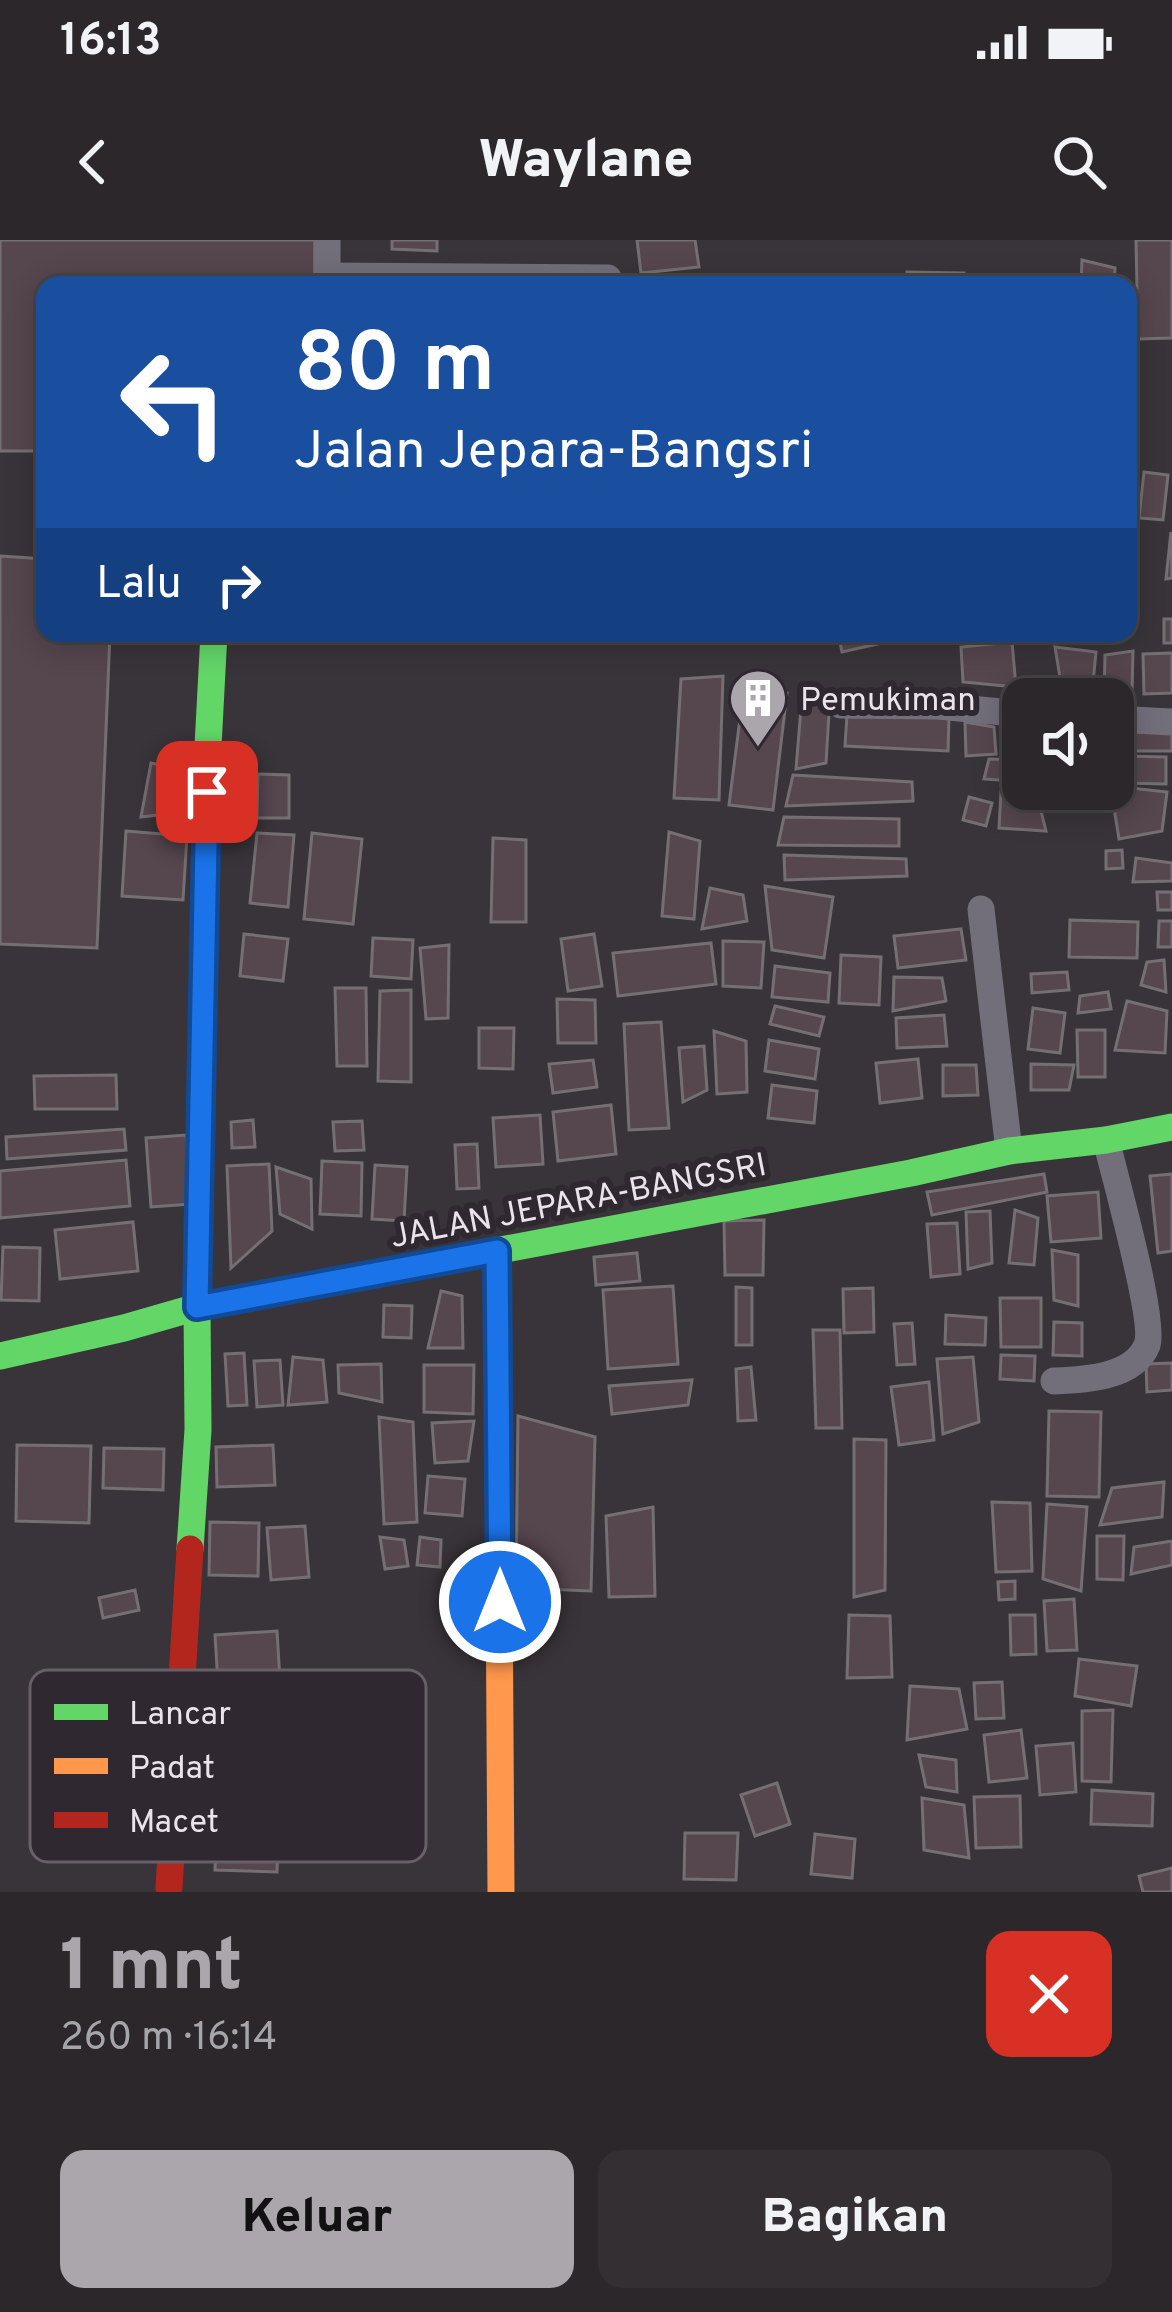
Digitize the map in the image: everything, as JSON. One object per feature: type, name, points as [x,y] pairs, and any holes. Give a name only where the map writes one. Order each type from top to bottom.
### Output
[{"type":"street","points":[[327,240],[327,276]]},
{"type":"street","points":[[183,1670],[198,1430],[214,642]]},
{"type":"street","points":[[841,705],[1002,712]]},
{"type":"street","points":[[1134,720],[1172,722]]},
{"type":"street","points":[[981,910],[1009,1151]]},
{"type":"street","name":"JALAN JEPARA-BANGSRI","points":[[0,1356],[197,1307],[1009,1151],[1172,1127]]},
{"type":"street","points":[[1054,1381],[1087,1379],[1127,1366],[1149,1342],[1146,1307],[1106,1140]]},
{"type":"street","points":[[497,1251],[501,1892]]},
{"type":"street","points":[[169,1887],[171,1862]]},
{"type":"building","points":[[0,240],[315,240],[315,276],[36,276],[36,451],[0,451]]},
{"type":"building","points":[[392,240],[437,240],[437,251],[392,249]]},
{"type":"building","points":[[637,240],[695,240],[699,267],[641,273]]},
{"type":"building","points":[[1136,240],[1172,240],[1172,338],[1138,339]]},
{"type":"building","points":[[1082,260],[1115,268],[1115,276],[1081,276]]},
{"type":"building","points":[[907,272],[964,273],[964,276],[907,276]]},
{"type":"building","points":[[1144,472],[1168,475],[1163,520],[1139,518]]},
{"type":"building","points":[[1171,532],[1172,578],[1166,579]]},
{"type":"building","points":[[0,556],[36,558],[36,642],[110,642],[97,948],[0,944]]},
{"type":"building","points":[[1164,619],[1172,619],[1172,643],[1164,643]]},
{"type":"building","points":[[840,642],[882,642],[882,643],[842,652]]},
{"type":"building","points":[[1012,642],[1015,678],[1002,678],[1002,686],[963,682],[961,647]]},
{"type":"building","points":[[1055,647],[1096,652],[1093,678],[1060,678]]},
{"type":"building","points":[[1133,651],[1132,678],[1104,678],[1105,655]]},
{"type":"building","points":[[1172,653],[1172,693],[1144,694],[1143,654]]},
{"type":"building","points":[[723,676],[719,800],[674,798],[681,679]]},
{"type":"building","name":"Pemukiman","points":[[744,687],[787,693],[773,810],[729,805]]},
{"type":"building","points":[[802,696],[830,697],[826,763],[796,769]]},
{"type":"building","points":[[847,715],[949,718],[948,751],[845,746]]},
{"type":"building","points":[[965,722],[994,727],[996,754],[966,756]]},
{"type":"building","points":[[1134,731],[1172,733],[1172,751],[1134,751]]},
{"type":"building","points":[[1134,756],[1166,757],[1166,784],[1134,783]]},
{"type":"building","points":[[989,759],[1002,759],[1002,780],[984,779]]},
{"type":"building","points":[[151,763],[200,773],[193,811],[141,817]]},
{"type":"building","points":[[258,774],[289,775],[289,818],[257,818]]},
{"type":"building","points":[[793,775],[912,782],[913,801],[786,806]]},
{"type":"building","points":[[1134,788],[1167,792],[1162,831],[1119,839],[1114,810],[1134,810]]},
{"type":"building","points":[[1001,792],[1002,810],[1041,810],[1046,831],[999,828]]},
{"type":"building","points":[[969,797],[992,803],[986,826],[963,820]]},
{"type":"building","points":[[784,817],[899,819],[899,846],[778,845]]},
{"type":"building","points":[[126,831],[187,836],[183,900],[122,896]]},
{"type":"building","points":[[669,832],[700,841],[694,919],[662,916]]},
{"type":"building","points":[[257,833],[294,835],[288,907],[250,903]]},
{"type":"building","points":[[312,833],[362,839],[353,924],[304,919]]},
{"type":"building","points":[[493,838],[526,840],[526,922],[491,922]]},
{"type":"building","points":[[1122,850],[1123,868],[1106,869],[1106,851]]},
{"type":"building","points":[[784,855],[906,859],[907,876],[785,880]]},
{"type":"building","points":[[1136,858],[1172,863],[1172,881],[1133,882]]},
{"type":"building","points":[[765,886],[833,897],[824,958],[772,950]]},
{"type":"building","points":[[710,888],[743,895],[747,921],[702,929]]},
{"type":"building","points":[[1157,892],[1172,892],[1172,910],[1158,910]]},
{"type":"building","points":[[1070,920],[1138,922],[1137,958],[1069,957]]},
{"type":"building","points":[[1159,921],[1172,921],[1172,947],[1158,947]]},
{"type":"building","points":[[961,929],[966,960],[898,968],[894,936]]},
{"type":"building","points":[[244,934],[288,939],[283,981],[240,976]]},
{"type":"building","points":[[594,934],[602,986],[568,991],[561,939]]},
{"type":"building","points":[[373,938],[413,940],[411,979],[371,976]]},
{"type":"building","points":[[723,941],[764,942],[761,988],[723,986]]},
{"type":"building","points":[[711,943],[716,984],[618,996],[613,953]]},
{"type":"building","points":[[449,945],[448,1018],[426,1019],[420,948]]},
{"type":"building","points":[[841,955],[881,957],[879,1005],[839,1003]]},
{"type":"building","points":[[1164,960],[1166,992],[1141,985],[1147,962]]},
{"type":"building","points":[[775,966],[830,973],[828,1002],[772,997]]},
{"type":"building","points":[[1067,972],[1069,990],[1032,993],[1031,974]]},
{"type":"building","points":[[894,977],[942,978],[946,1001],[893,1011]]},
{"type":"building","points":[[335,988],[366,988],[367,1066],[337,1066]]},
{"type":"building","points":[[411,990],[411,1082],[378,1081],[380,991]]},
{"type":"building","points":[[1108,992],[1111,1009],[1078,1013],[1080,996]]},
{"type":"building","points":[[557,999],[595,1000],[596,1043],[558,1043]]},
{"type":"building","points":[[1127,1001],[1167,1011],[1165,1053],[1115,1050]]},
{"type":"building","points":[[775,1006],[824,1017],[819,1036],[770,1024]]},
{"type":"building","points":[[1033,1008],[1065,1013],[1060,1053],[1028,1049]]},
{"type":"building","points":[[944,1015],[947,1046],[897,1048],[896,1018]]},
{"type":"building","points":[[661,1022],[669,1128],[629,1130],[624,1024]]},
{"type":"building","points":[[479,1028],[514,1028],[513,1069],[479,1068]]},
{"type":"building","points":[[1077,1030],[1105,1030],[1105,1077],[1078,1077]]},
{"type":"building","points":[[714,1031],[746,1041],[747,1092],[717,1094]]},
{"type":"building","points":[[769,1040],[819,1049],[815,1079],[765,1071]]},
{"type":"building","points":[[704,1046],[707,1090],[683,1102],[679,1048]]},
{"type":"building","points":[[918,1059],[922,1098],[880,1103],[876,1063]]},
{"type":"building","points":[[593,1060],[597,1087],[553,1093],[549,1064]]},
{"type":"building","points":[[1031,1064],[1074,1065],[1069,1090],[1031,1090]]},
{"type":"building","points":[[943,1065],[976,1065],[978,1095],[943,1096]]},
{"type":"building","points":[[116,1075],[117,1109],[35,1109],[34,1076]]},
{"type":"building","points":[[772,1085],[817,1091],[814,1123],[768,1118]]},
{"type":"building","points":[[611,1105],[616,1154],[558,1161],[553,1112]]},
{"type":"building","points":[[540,1115],[543,1164],[496,1167],[493,1118]]},
{"type":"building","points":[[253,1120],[255,1147],[232,1148],[231,1122]]},
{"type":"building","points":[[362,1121],[364,1150],[335,1151],[333,1122]]},
{"type":"building","points":[[124,1129],[126,1150],[7,1159],[6,1137]]},
{"type":"building","points":[[186,1135],[191,1204],[151,1207],[146,1138]]},
{"type":"building","points":[[477,1144],[479,1188],[457,1189],[455,1145]]},
{"type":"building","points":[[126,1160],[130,1206],[0,1218],[0,1171]]},
{"type":"building","points":[[322,1161],[362,1163],[361,1216],[320,1214]]},
{"type":"building","points":[[269,1164],[272,1231],[231,1268],[227,1166]]},
{"type":"building","points":[[375,1165],[407,1167],[404,1221],[372,1219]]},
{"type":"building","points":[[276,1167],[311,1179],[312,1229],[280,1214]]},
{"type":"building","points":[[1044,1174],[1047,1192],[932,1215],[927,1192]]},
{"type":"building","points":[[1172,1174],[1172,1251],[1158,1253],[1150,1176]]},
{"type":"building","points":[[1098,1192],[1101,1238],[1051,1242],[1047,1196]]},
{"type":"building","points":[[1015,1210],[1038,1218],[1034,1265],[1009,1263]]},
{"type":"building","points":[[990,1211],[992,1263],[968,1269],[966,1212]]},
{"type":"building","points":[[764,1220],[763,1275],[725,1275],[724,1221]]},
{"type":"building","points":[[133,1222],[138,1271],[60,1279],[55,1230]]},
{"type":"building","points":[[957,1223],[960,1274],[931,1277],[927,1224]]},
{"type":"building","points":[[3,1247],[40,1248],[39,1301],[1,1300]]},
{"type":"building","points":[[1052,1250],[1078,1255],[1078,1306],[1054,1300]]},
{"type":"building","points":[[637,1253],[640,1281],[596,1285],[594,1257]]},
{"type":"building","points":[[673,1286],[678,1364],[608,1369],[603,1290]]},
{"type":"building","points":[[736,1287],[752,1288],[752,1345],[736,1345]]},
{"type":"building","points":[[873,1288],[874,1332],[844,1333],[843,1289]]},
{"type":"building","points":[[441,1291],[462,1296],[463,1348],[428,1348]]},
{"type":"building","points":[[1000,1298],[1041,1298],[1041,1347],[1001,1347]]},
{"type":"building","points":[[384,1305],[412,1306],[411,1338],[383,1337]]},
{"type":"building","points":[[946,1315],[986,1318],[985,1345],[945,1344]]},
{"type":"building","points":[[1054,1322],[1082,1323],[1082,1356],[1053,1355]]},
{"type":"building","points":[[912,1323],[915,1364],[897,1365],[894,1324]]},
{"type":"building","points":[[813,1330],[840,1330],[842,1428],[816,1428]]},
{"type":"building","points":[[244,1353],[247,1405],[228,1406],[225,1354]]},
{"type":"building","points":[[1001,1355],[1035,1356],[1034,1381],[1000,1379]]},
{"type":"building","points":[[293,1357],[323,1360],[327,1402],[288,1405]]},
{"type":"building","points":[[973,1357],[979,1422],[943,1434],[937,1359]]},
{"type":"building","points":[[280,1360],[283,1405],[257,1407],[254,1361]]},
{"type":"building","points":[[1172,1363],[1172,1390],[1147,1392],[1146,1364]]},
{"type":"building","points":[[381,1364],[382,1402],[339,1393],[338,1365]]},
{"type":"building","points":[[424,1365],[474,1365],[473,1414],[424,1412]]},
{"type":"building","points":[[751,1367],[756,1420],[738,1421],[736,1369]]},
{"type":"building","points":[[692,1380],[688,1405],[612,1414],[609,1386]]},
{"type":"building","points":[[929,1382],[934,1440],[899,1445],[891,1387]]},
{"type":"building","points":[[1049,1411],[1101,1412],[1099,1497],[1047,1496]]},
{"type":"building","points":[[518,1416],[595,1437],[591,1591],[516,1588]]},
{"type":"building","points":[[379,1417],[413,1422],[417,1522],[384,1524]]},
{"type":"building","points":[[474,1421],[468,1461],[435,1463],[432,1423]]},
{"type":"building","points":[[854,1439],[886,1440],[885,1590],[854,1597]]},
{"type":"building","points":[[17,1445],[91,1446],[89,1523],[16,1521]]},
{"type":"building","points":[[273,1445],[275,1485],[217,1487],[216,1447]]},
{"type":"building","points":[[104,1448],[164,1449],[163,1490],[103,1488]]},
{"type":"building","points":[[428,1476],[465,1479],[462,1516],[425,1513]]},
{"type":"building","points":[[1164,1482],[1162,1517],[1100,1525],[1112,1488]]},
{"type":"building","points":[[992,1502],[1030,1503],[1032,1571],[996,1572]]},
{"type":"building","points":[[1047,1504],[1087,1507],[1081,1591],[1043,1579]]},
{"type":"building","points":[[653,1507],[655,1596],[609,1597],[606,1516]]},
{"type":"building","points":[[210,1522],[259,1523],[258,1576],[209,1575]]},
{"type":"building","points":[[305,1526],[309,1577],[271,1580],[267,1528]]},
{"type":"building","points":[[1097,1536],[1124,1536],[1123,1580],[1097,1579]]},
{"type":"building","points":[[380,1537],[404,1540],[408,1566],[385,1569]]},
{"type":"building","points":[[420,1537],[441,1540],[440,1567],[417,1565]]},
{"type":"building","points":[[1172,1541],[1172,1565],[1131,1574],[1134,1547]]},
{"type":"building","points":[[1015,1581],[1015,1599],[999,1600],[998,1582]]},
{"type":"building","points":[[135,1590],[139,1610],[103,1618],[99,1598]]},
{"type":"building","points":[[1074,1599],[1077,1650],[1047,1651],[1044,1601]]},
{"type":"building","points":[[849,1615],[890,1616],[892,1677],[847,1678]]},
{"type":"building","points":[[1010,1615],[1035,1615],[1036,1654],[1011,1655]]},
{"type":"building","points":[[277,1631],[279,1670],[217,1670],[215,1635]]},
{"type":"building","points":[[1079,1659],[1137,1666],[1131,1706],[1075,1696]]},
{"type":"building","points":[[1002,1682],[1004,1718],[976,1719],[974,1683]]},
{"type":"building","points":[[910,1686],[959,1689],[967,1729],[907,1740]]},
{"type":"building","points":[[1113,1710],[1111,1782],[1082,1781],[1082,1711]]},
{"type":"building","points":[[1021,1730],[1027,1778],[989,1782],[984,1735]]},
{"type":"building","points":[[1073,1743],[1076,1792],[1040,1795],[1036,1746]]},
{"type":"building","points":[[919,1755],[956,1760],[957,1792],[926,1787]]},
{"type":"building","points":[[777,1783],[790,1824],[755,1836],[741,1795]]},
{"type":"building","points":[[1092,1790],[1153,1794],[1152,1826],[1091,1824]]},
{"type":"building","points":[[1020,1796],[1021,1847],[976,1848],[974,1797]]},
{"type":"building","points":[[922,1798],[964,1805],[969,1858],[924,1850]]},
{"type":"building","points":[[685,1833],[738,1833],[736,1880],[684,1879]]},
{"type":"building","points":[[815,1834],[855,1839],[852,1878],[811,1874]]},
{"type":"building","points":[[215,1862],[277,1862],[277,1872],[215,1870]]},
{"type":"building","points":[[1172,1868],[1172,1892],[1143,1892],[1139,1876]]},
{"type":"traffic: fast","points":[[190,1549],[198,1430],[214,642]]},
{"type":"traffic: fast","points":[[0,1356],[197,1307],[1009,1151],[1172,1127]]},
{"type":"traffic: slow","points":[[497,1251],[501,1892]]},
{"type":"traffic: jam","points":[[182,1670],[190,1549]]},
{"type":"traffic: jam","points":[[169,1887],[171,1862]]},
{"type":"place","name":"Pemukiman","points":[[758,749]]},
{"type":"route","points":[[207,792],[197,1307],[497,1251],[500,1602]]}]
